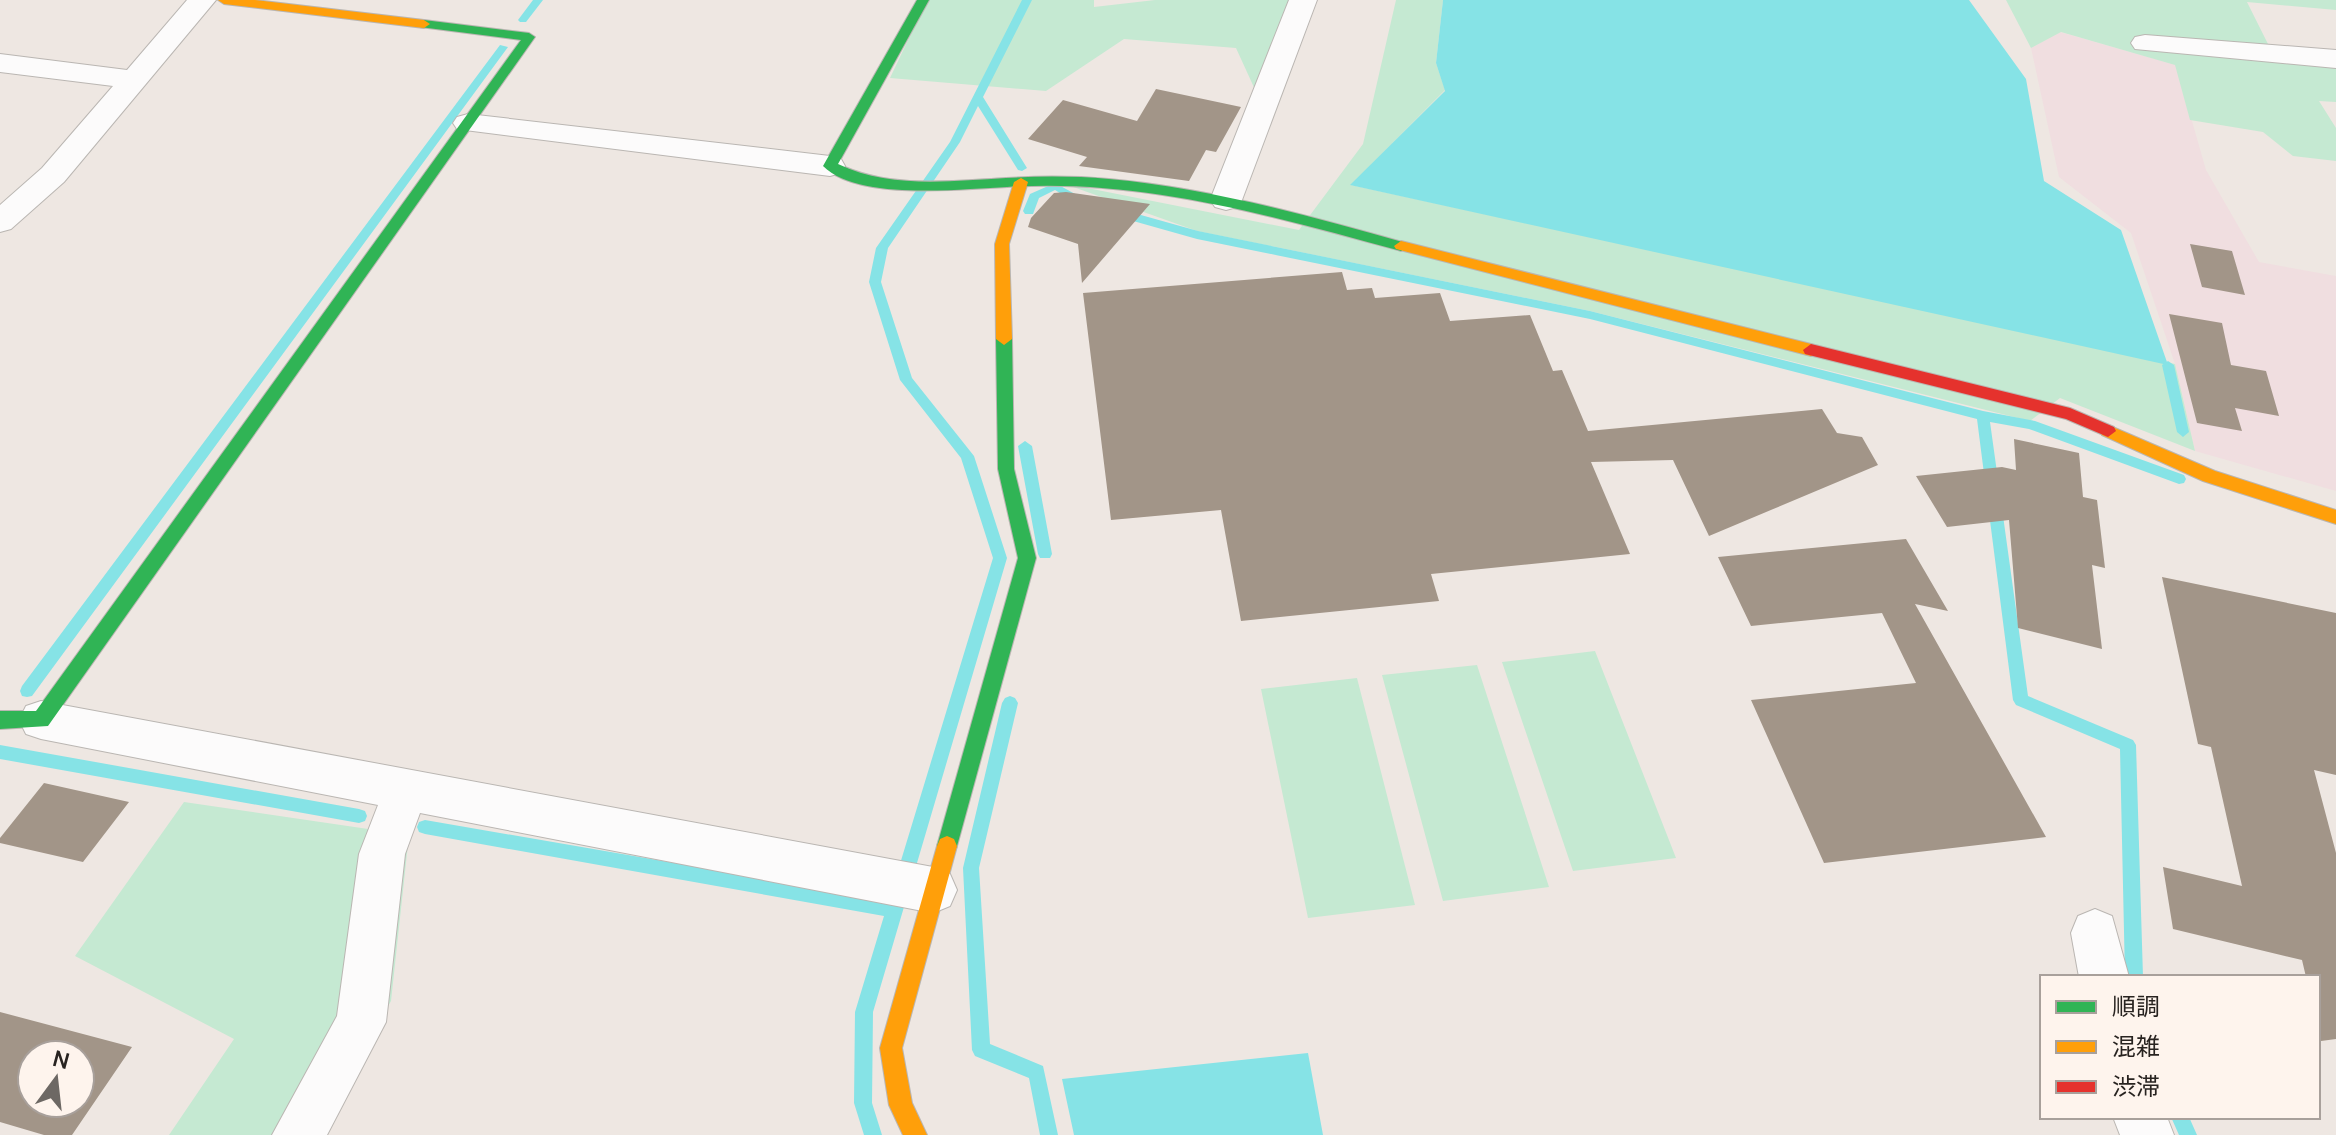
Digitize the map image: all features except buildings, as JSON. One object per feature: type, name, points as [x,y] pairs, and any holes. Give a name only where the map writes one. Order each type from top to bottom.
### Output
[{"type":"street","points":[[0,222],[53,175],[202,0]]},
{"type":"street","points":[[224,0],[529,37],[21,720],[406,789],[933,890]]},
{"type":"street","points":[[830,166],[923,0]]},
{"type":"street","points":[[1226,200],[1303,0]]},
{"type":"street","points":[[2145,43],[2336,59]]},
{"type":"street","points":[[0,63],[135,80]]},
{"type":"street","points":[[468,123],[830,166],[849,178],[907,184],[942,187],[1066,178],[1226,200],[1486,269],[2070,414],[2209,476],[2336,517]]},
{"type":"street","points":[[915,1135],[901,1105],[891,1048],[1027,558],[1006,469],[1002,259],[1002,244],[1021,182]]},
{"type":"street","points":[[298,1135],[361,1022],[382,854],[406,789]]},
{"type":"shaded area","points":[[2060,32],[2176,65],[2206,170],[2259,262],[2336,276],[2336,491],[2195,451],[2175,364],[2131,233],[2059,177],[2031,48]]},
{"type":"green space","points":[[927,0],[1094,0],[1094,7],[1155,0],[1314,0],[1257,94],[1236,48],[1124,39],[1046,91],[890,78]]},
{"type":"green space","points":[[1396,0],[1443,0],[1436,63],[1445,90],[1351,185],[2175,364],[2195,451],[2060,398],[2030,421],[1590,311],[1197,231],[1062,183],[1299,230],[1363,144]]},
{"type":"green space","points":[[2006,0],[2336,0],[2336,10],[2247,2],[2275,58],[2336,64],[2336,102],[2319,101],[2336,128],[2336,161],[2293,156],[2263,132],[2190,120],[2175,65],[2061,32],[2031,48]]},
{"type":"green space","points":[[1595,651],[1676,858],[1573,871],[1502,662]]},
{"type":"green space","points":[[1477,665],[1549,887],[1443,901],[1382,675]]},
{"type":"green space","points":[[1357,678],[1415,905],[1308,918],[1261,689]]},
{"type":"green space","points":[[184,802],[409,835],[391,1001],[317,1135],[169,1135],[234,1039],[75,956]]},
{"type":"water","points":[[1443,0],[1969,0],[2026,79],[2044,181],[2121,230],[2168,365],[1350,185],[1445,91],[1436,63]]},
{"type":"water","points":[[1308,1053],[1323,1135],[1074,1135],[1062,1079]]},
{"type":"waterway","points":[[523,20],[538,0]]},
{"type":"waterway","points":[[873,1135],[863,1103],[864,1012],[1000,558],[967,456],[906,380],[875,282],[882,248],[955,142],[1027,0]]},
{"type":"waterway","points":[[27,691],[503,47]]},
{"type":"waterway","points":[[978,97],[1022,168]]},
{"type":"waterway","points":[[1029,211],[1034,196],[1055,186],[1080,200]]},
{"type":"waterway","points":[[1123,214],[1197,235],[1590,315],[1983,416]]},
{"type":"waterway","points":[[2168,365],[2183,432]]},
{"type":"waterway","points":[[1983,416],[2030,424],[2179,479]]},
{"type":"waterway","points":[[1983,416],[2021,700],[2128,745],[2134,975]]},
{"type":"waterway","points":[[1025,446],[1045,554]]},
{"type":"waterway","points":[[1010,703],[971,868],[981,1050],[1037,1072],[1049,1135]]},
{"type":"waterway","points":[[0,752],[359,816]]},
{"type":"waterway","points":[[425,827],[893,909]]},
{"type":"waterway","points":[[2181,1119],[2188,1135]]},
{"type":"traffic: fast","points":[[923,0],[830,166],[869,181],[916,186],[1058,180],[1157,189],[1256,208],[1401,246]]},
{"type":"traffic: fast","points":[[0,720],[41,720],[529,37],[424,24]]},
{"type":"traffic: fast","points":[[947,846],[1027,558],[1006,469],[1004,339]]},
{"type":"traffic: slow","points":[[224,0],[424,24]]},
{"type":"traffic: slow","points":[[1004,339],[1002,244],[1021,182]]},
{"type":"traffic: slow","points":[[1401,246],[1811,350]]},
{"type":"traffic: slow","points":[[2108,431],[2209,476],[2336,517]]},
{"type":"traffic: slow","points":[[915,1135],[901,1105],[891,1048],[947,846]]},
{"type":"traffic: jam","points":[[1811,350],[2070,414],[2108,431]]}]
